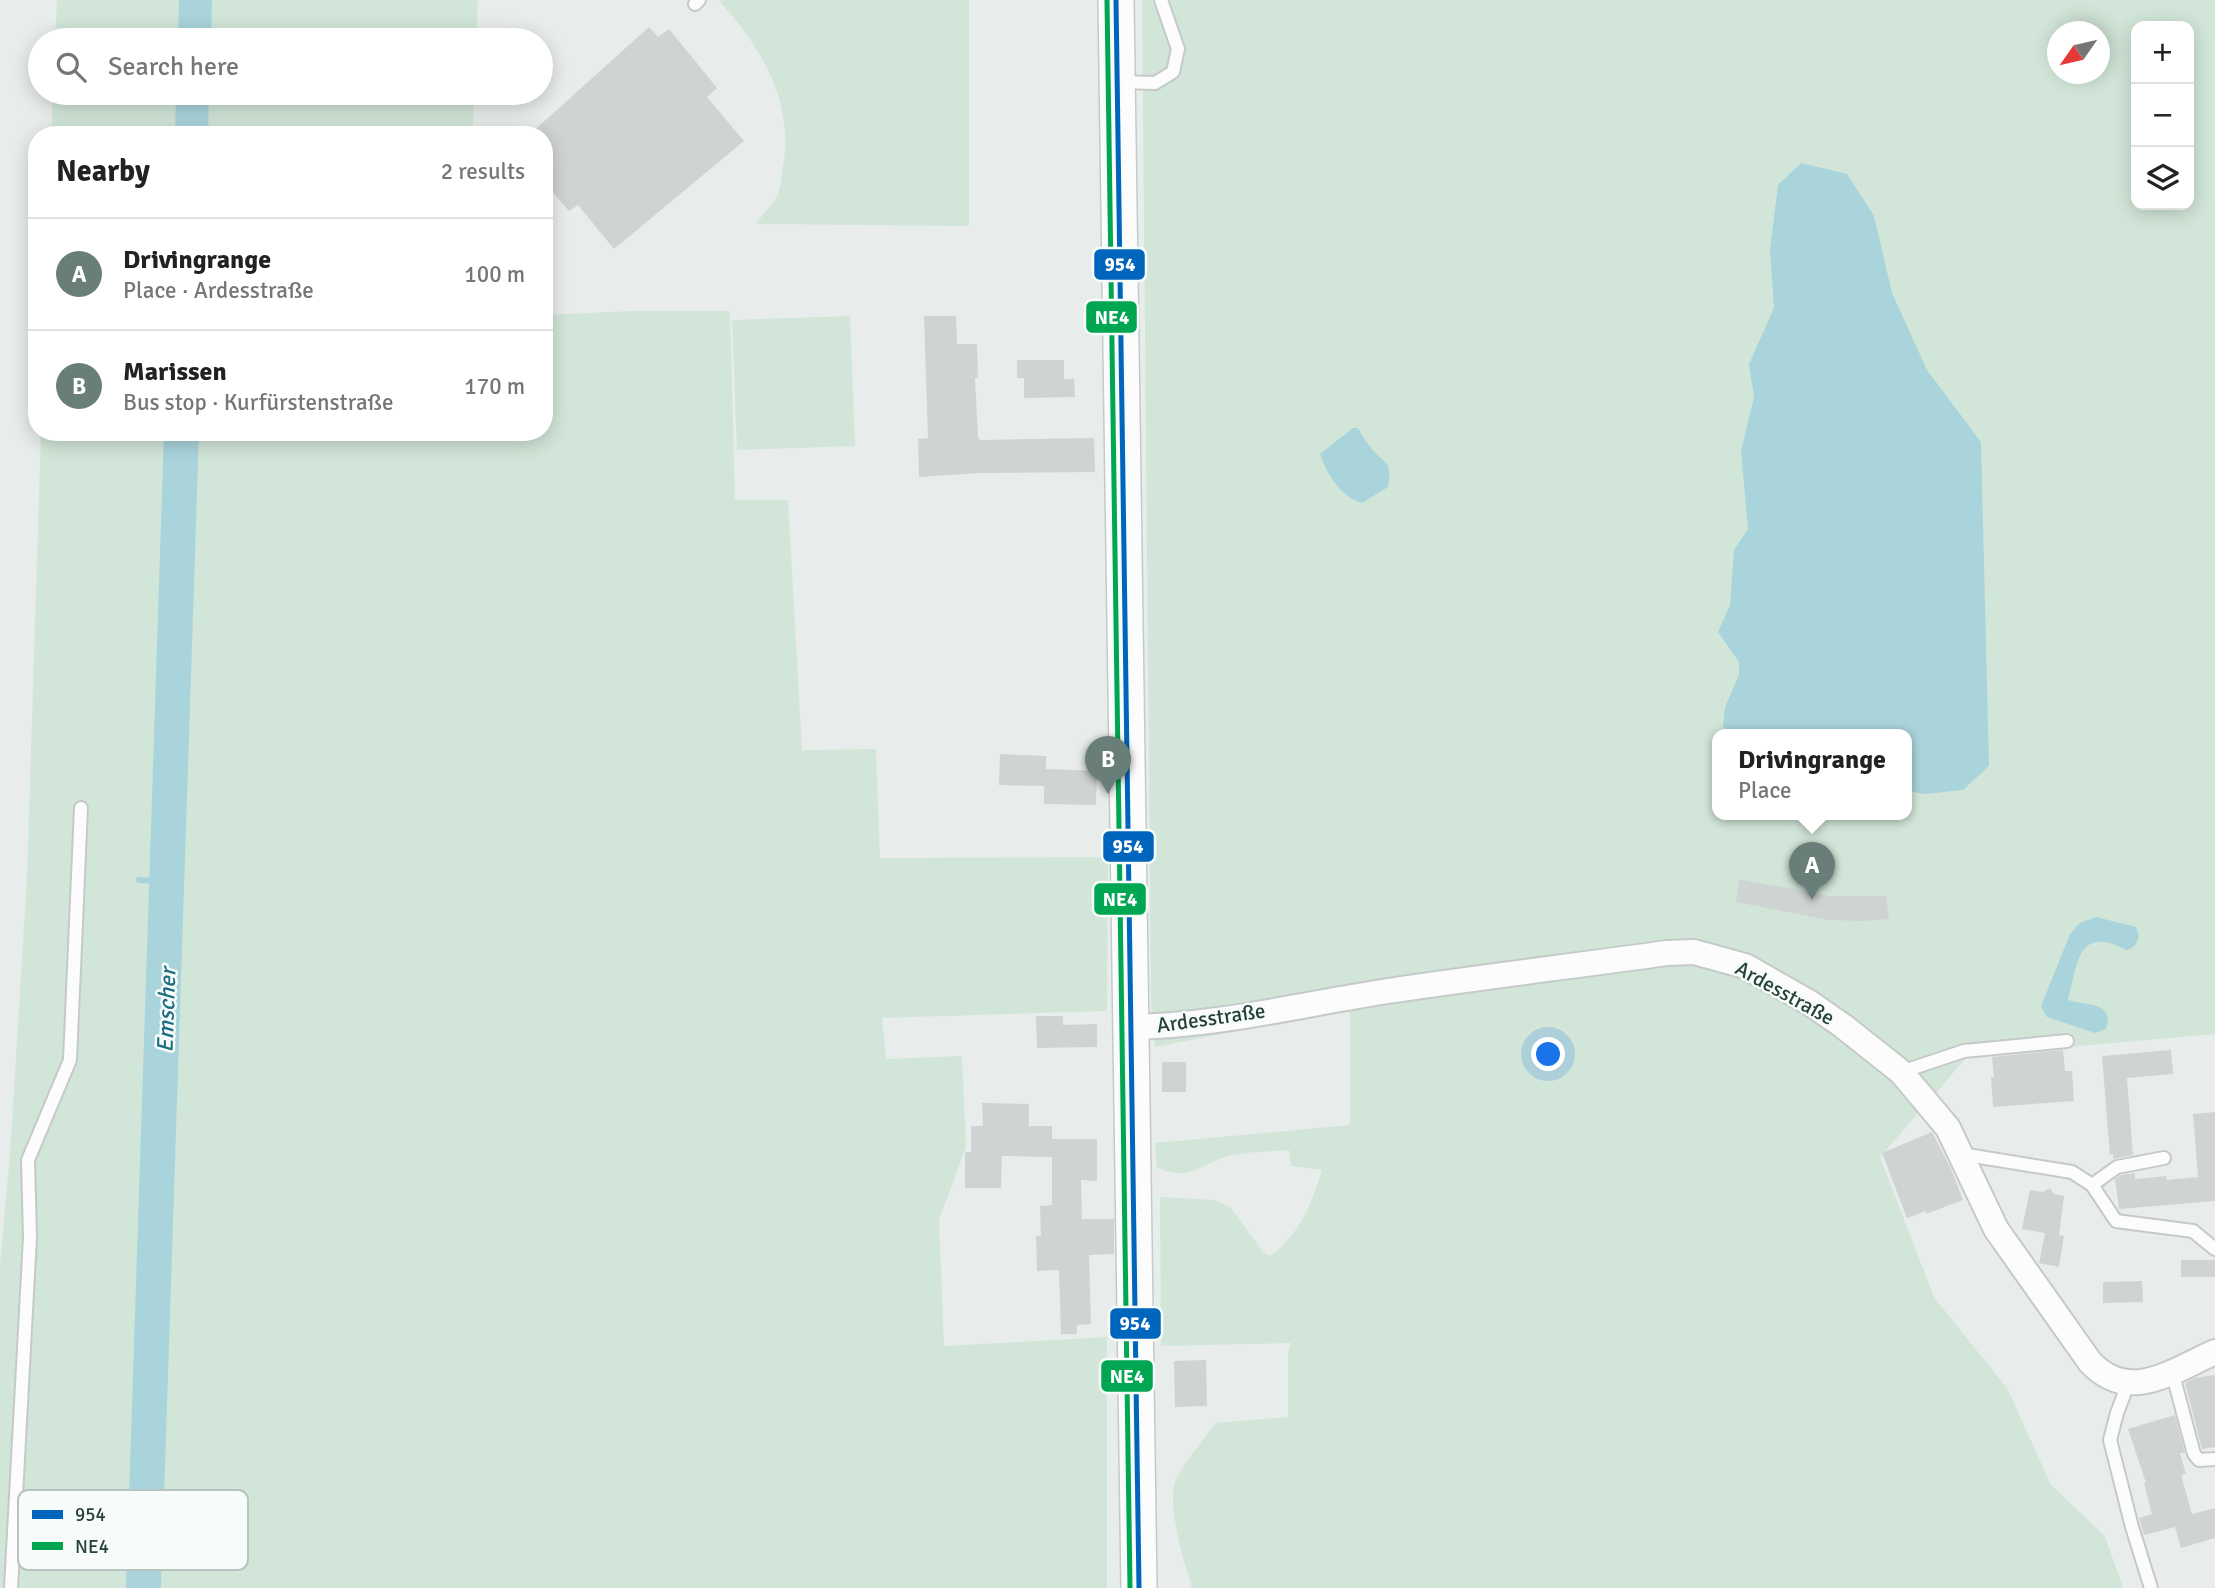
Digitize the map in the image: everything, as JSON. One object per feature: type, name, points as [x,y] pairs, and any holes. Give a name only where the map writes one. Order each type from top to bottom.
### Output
[{"type":"main road","points":[[1116,0],[1139,1588]]},
{"type":"street","name":"Ardesstraße","points":[[1130,1027],[1168,1027],[1219,1020],[1390,991],[1667,953],[1694,952],[1745,966],[1772,980],[1843,1026],[1901,1072],[1948,1128],[1996,1229],[2090,1362],[2106,1377],[2128,1384]]},
{"type":"street","points":[[2128,1384],[2149,1381],[2215,1352]]},
{"type":"lane","points":[[1117,82],[1155,83],[1173,72],[1178,49],[1161,0]]},
{"type":"lane","points":[[11,1588],[30,1237],[28,1160],[70,1060],[80,808]]},
{"type":"lane","points":[[1901,1072],[1964,1051],[2067,1041]]},
{"type":"lane","points":[[1960,1154],[2072,1172],[2092,1185],[2116,1221],[2193,1231],[2215,1249]]},
{"type":"lane","points":[[2092,1185],[2117,1167],[2164,1158]]},
{"type":"lane","points":[[2172,1371],[2194,1454],[2199,1460],[2215,1459]]},
{"type":"lane","points":[[2128,1384],[2110,1440],[2151,1588]]},
{"type":"green space","points":[[57,0],[478,0],[477,28],[56,28]]},
{"type":"green space","points":[[969,0],[969,226],[756,224],[774,201],[781,182],[785,147],[784,124],[772,79],[749,39],[719,1]]},
{"type":"green space","points":[[1142,0],[2215,0],[2215,1034],[1968,1056],[1880,1157],[1934,1297],[2007,1388],[2051,1485],[2105,1536],[2123,1588],[1192,1588],[1175,1520],[1175,1482],[1215,1423],[1288,1417],[1288,1353],[1291,1343],[1161,1346],[1160,1197],[1215,1200],[1231,1208],[1263,1252],[1270,1256],[1297,1229],[1314,1195],[1322,1170],[1291,1166],[1289,1150],[1236,1154],[1188,1172],[1170,1172],[1157,1168],[1155,1143],[1350,1125],[1350,1009],[1155,1047],[1151,1002]]},
{"type":"green space","points":[[52,105],[474,105],[473,126],[51,126]]},
{"type":"green space","points":[[730,311],[735,500],[788,500],[802,750],[876,749],[880,858],[1108,857],[1107,1011],[882,1018],[886,1059],[962,1056],[966,1147],[939,1220],[944,1346],[1107,1337],[1107,1588],[0,1588],[0,1265],[10,1154],[27,878],[41,441],[553,441],[553,315]]},
{"type":"green space","points":[[850,316],[855,446],[737,450],[732,320]]},
{"type":"water","points":[[179,0],[212,0],[211,28],[178,28]]},
{"type":"water","points":[[176,105],[209,105],[208,126],[175,126]]},
{"type":"water","points":[[1801,163],[1847,174],[1874,216],[1892,293],[1927,370],[1981,442],[1989,766],[1963,790],[1925,794],[1912,792],[1912,729],[1723,727],[1725,707],[1739,675],[1739,662],[1718,632],[1730,605],[1734,550],[1748,529],[1741,451],[1754,397],[1749,364],[1774,308],[1770,250],[1778,185]]},
{"type":"water","points":[[1353,428],[1358,428],[1369,446],[1389,468],[1388,487],[1362,503],[1341,490],[1320,454]]},
{"type":"water","name":"Emscher","points":[[164,441],[199,441],[164,1490],[129,1490]]},
{"type":"water","points":[[2096,917],[2136,927],[2139,936],[2135,945],[2126,950],[2110,943],[2098,942],[2089,945],[2082,952],[2068,1000],[2103,1009],[2108,1020],[2106,1029],[2095,1033],[2047,1017],[2041,1006],[2070,934],[2080,923]]},
{"type":"water","points":[[127,1570],[162,1570],[161,1588],[126,1588]]},
{"type":"building","points":[[649,27],[658,37],[669,29],[717,88],[707,97],[744,141],[614,249],[578,205],[569,211],[553,192],[553,126],[539,126]]},
{"type":"building","points":[[924,316],[956,316],[957,344],[977,344],[978,378],[975,378],[980,440],[1094,438],[1095,472],[981,473],[919,477],[918,439],[928,438]]},
{"type":"building","points":[[1017,360],[1064,360],[1064,379],[1074,379],[1075,397],[1024,398],[1024,378],[1017,378]]},
{"type":"building","points":[[1000,754],[1046,756],[1046,769],[1097,771],[1096,805],[1044,804],[1044,786],[999,785]]},
{"type":"building","points":[[1739,879],[1829,896],[1886,896],[1889,919],[1829,920],[1736,902]]},
{"type":"building","points":[[1036,1016],[1063,1016],[1063,1025],[1097,1024],[1097,1047],[1037,1048]]},
{"type":"building","points":[[2063,1050],[2065,1071],[2072,1071],[2074,1101],[1993,1107],[1992,1057]]},
{"type":"building","points":[[2171,1050],[2173,1074],[2127,1078],[2133,1155],[2113,1159],[2113,1154],[2110,1155],[2102,1056]]},
{"type":"building","points":[[1162,1062],[1186,1062],[1186,1092],[1162,1092]]},
{"type":"building","points":[[982,1103],[1029,1104],[1029,1126],[1052,1126],[1052,1139],[1097,1139],[1097,1181],[1081,1180],[1082,1219],[1114,1219],[1114,1254],[1089,1255],[1091,1324],[1077,1325],[1077,1334],[1061,1334],[1059,1270],[1037,1271],[1036,1236],[1041,1236],[1040,1206],[1052,1205],[1052,1157],[1002,1156],[1001,1188],[965,1188],[965,1152],[971,1152],[971,1126],[983,1126]]},
{"type":"building","points":[[2215,1112],[2215,1201],[2119,1209],[2115,1179],[2121,1175],[2135,1173],[2135,1179],[2166,1176],[2167,1180],[2198,1177],[2193,1114]]},
{"type":"building","points":[[1932,1132],[1963,1200],[1907,1218],[1882,1153]]},
{"type":"building","points":[[2050,1188],[2054,1194],[2064,1196],[2059,1235],[2064,1236],[2059,1267],[2039,1263],[2045,1233],[2022,1229],[2030,1190],[2043,1192]]},
{"type":"building","points":[[2181,1260],[2215,1260],[2215,1277],[2181,1277]]},
{"type":"building","points":[[2142,1281],[2143,1302],[2103,1303],[2103,1282]]},
{"type":"building","points":[[1206,1360],[1207,1406],[1175,1407],[1174,1361]]},
{"type":"building","points":[[2215,1375],[2215,1447],[2202,1449],[2185,1383],[2194,1378]]},
{"type":"building","points":[[2175,1415],[2185,1453],[2180,1453],[2186,1474],[2181,1475],[2192,1514],[2215,1508],[2215,1538],[2181,1548],[2175,1527],[2144,1535],[2139,1518],[2152,1514],[2146,1483],[2128,1429]]},
{"type":"waterway","points":[[139,880],[155,881]]},
{"type":"transit line","name":"NE4","points":[[1107,0],[1130,1588]]},
{"type":"transit line","name":"954","points":[[1116,0],[1139,1588]]},
{"type":"place","name":"Marissen","points":[[1108,794]]},
{"type":"place","name":"Drivingrange","points":[[1812,900]]}]
